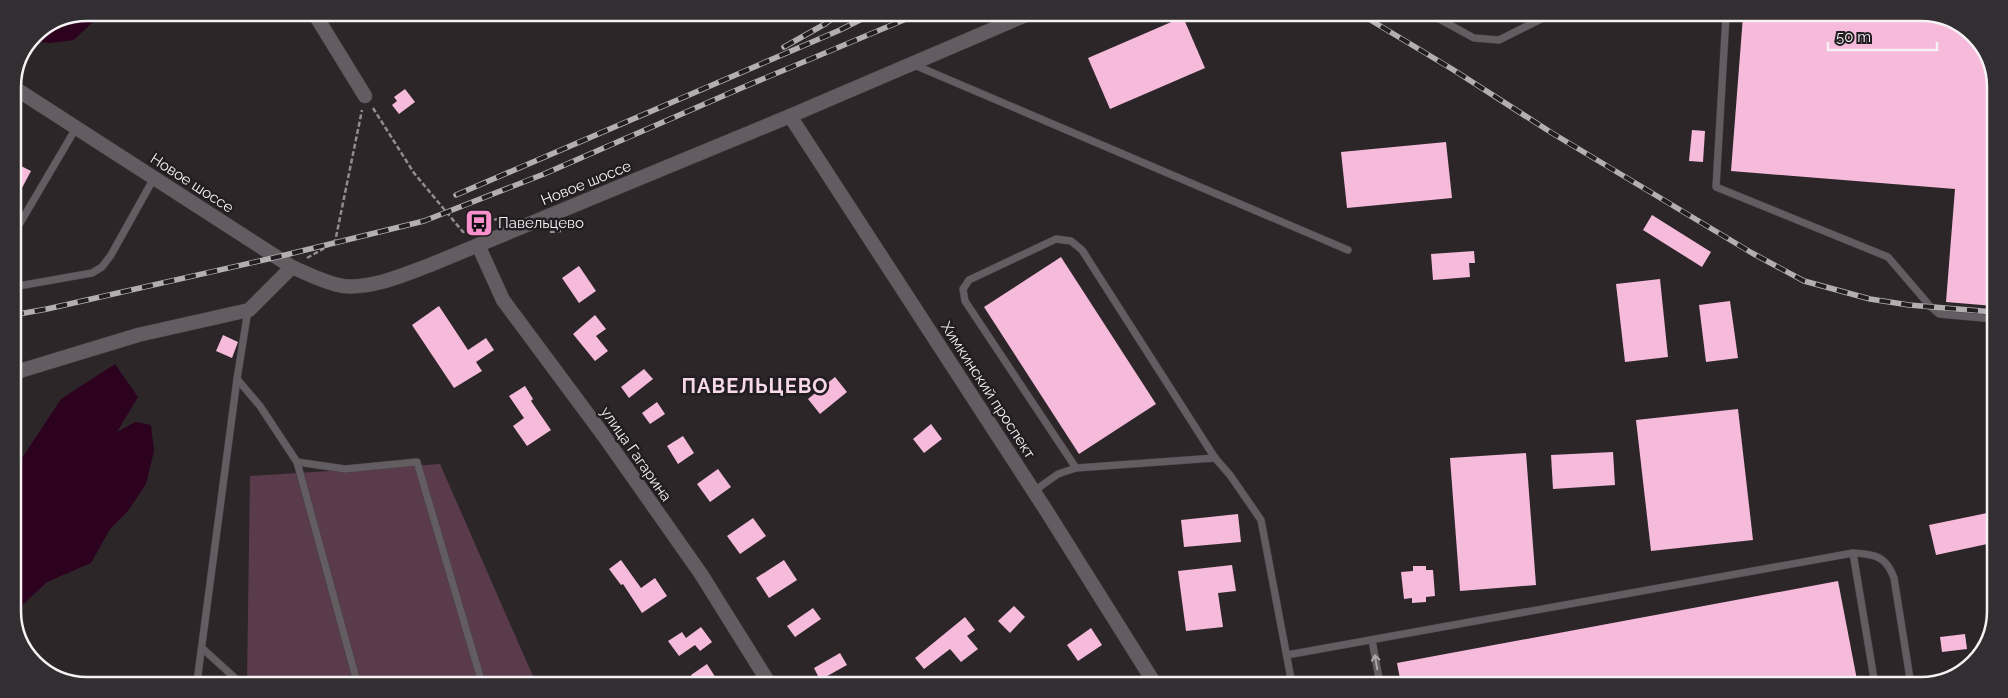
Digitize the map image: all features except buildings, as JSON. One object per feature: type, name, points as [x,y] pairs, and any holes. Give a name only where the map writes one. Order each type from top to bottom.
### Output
[{"type":"street","points":[[319,21],[365,96]]},
{"type":"street","name":"Новое шоссе","points":[[21,92],[292,267],[320,280],[344,286],[371,284],[403,276],[790,116],[1012,21]]},
{"type":"street","name":"Химкинский проспект","points":[[790,116],[1034,491],[1151,677]]},
{"type":"street","name":"улица Гагарина","points":[[478,245],[502,300],[604,436],[684,550],[765,677]]},
{"type":"street","points":[[21,371],[138,335],[248,310],[292,267]]},
{"type":"lane","points":[[1443,21],[1474,38],[1499,40],[1537,21]]},
{"type":"lane","points":[[1726,21],[1716,187],[1888,258],[1930,306],[1940,314],[1987,318]]},
{"type":"lane","points":[[912,64],[1348,250]]},
{"type":"lane","points":[[21,221],[76,128]]},
{"type":"lane","points":[[21,286],[92,273],[102,267],[111,255],[154,178]]},
{"type":"lane","points":[[1076,468],[965,301],[963,289],[969,280],[1056,239],[1071,241],[1082,250],[1215,458],[1230,475],[1261,520],[1291,677]]},
{"type":"lane","points":[[198,677],[237,379],[248,310]]},
{"type":"lane","points":[[237,379],[260,406],[297,462],[356,677]]},
{"type":"lane","points":[[1034,491],[1058,474],[1076,468],[1215,458]]},
{"type":"lane","points":[[297,462],[345,469],[417,462],[481,677]]},
{"type":"lane","points":[[1286,655],[1852,553],[1866,553],[1889,565],[1894,578],[1910,677]]},
{"type":"lane","points":[[1852,553],[1874,677]]},
{"type":"lane","points":[[1372,640],[1379,677]]},
{"type":"lane","points":[[202,648],[234,677]]},
{"type":"path","points":[[365,96],[414,173],[463,232],[479,223],[513,215]]},
{"type":"path","points":[[292,267],[335,242],[365,96]]},
{"type":"shaded area","points":[[94,21],[74,40],[50,43],[39,42],[50,32],[62,26]]},
{"type":"shaded area","points":[[115,364],[138,397],[117,432],[135,422],[151,425],[154,451],[146,484],[128,511],[110,529],[91,563],[47,582],[21,606],[21,459],[61,399]]},
{"type":"shaded area","points":[[440,464],[533,677],[247,677],[250,476]]},
{"type":"railway","points":[[784,47],[829,21]]},
{"type":"railway","points":[[456,195],[858,21]]},
{"type":"railway","points":[[21,314],[277,257],[424,221],[544,174],[901,21]]},
{"type":"railway","points":[[1372,21],[1452,69],[1552,133],[1752,253],[1804,281],[1870,299],[1909,305],[1987,311]]},
{"type":"place","name":"Павельцево","points":[[479,223]]},
{"type":"district","name":"ПАВЕЛЬЦЕВО","points":[[755,386]]}]
